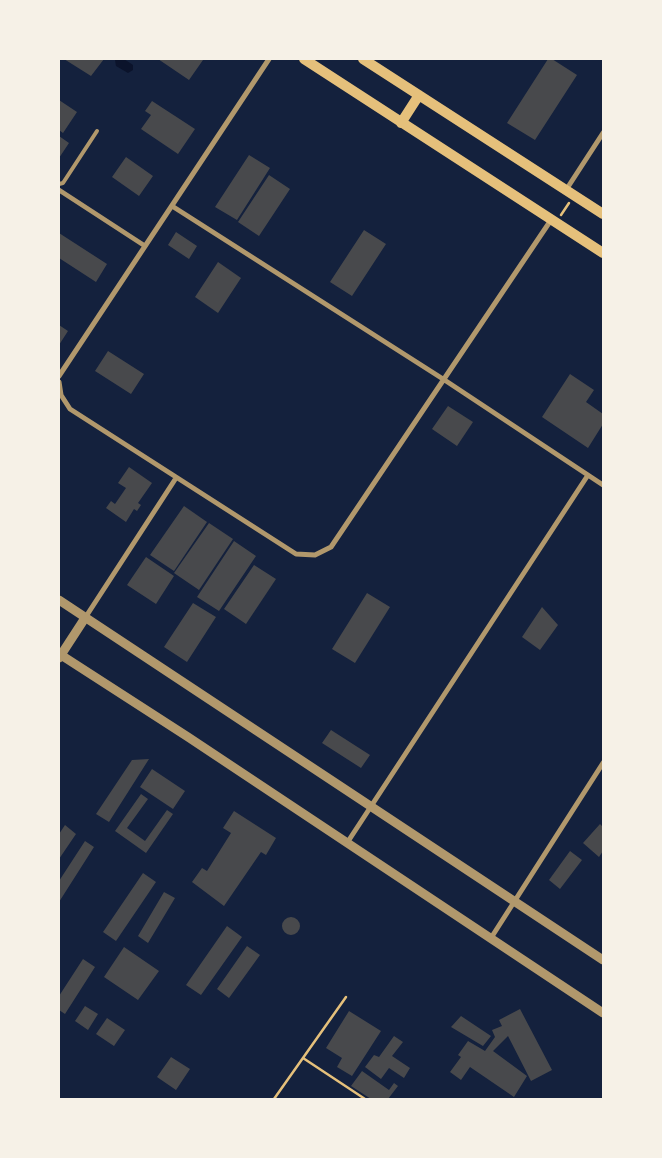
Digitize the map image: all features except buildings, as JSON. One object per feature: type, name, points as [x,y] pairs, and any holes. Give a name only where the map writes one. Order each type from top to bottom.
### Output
[{"type":"main road","points":[[304,59],[603,253]]},
{"type":"main road","points":[[363,59],[603,214]]},
{"type":"main road","points":[[401,123],[419,95]]},
{"type":"street","points":[[59,376],[269,59]]},
{"type":"street","points":[[570,193],[603,133]]},
{"type":"street","points":[[59,190],[145,246]]},
{"type":"street","points":[[172,206],[443,379],[603,485]]},
{"type":"street","points":[[59,382],[61,395],[70,409],[296,554],[315,555],[331,548],[443,379],[554,222]]},
{"type":"street","points":[[347,843],[588,475]]},
{"type":"street","points":[[176,478],[60,656],[603,1013]]},
{"type":"street","points":[[59,600],[603,960]]},
{"type":"street","points":[[491,938],[603,763]]},
{"type":"lane","points":[[59,184],[63,184],[97,131]]},
{"type":"path","points":[[554,222],[570,193]]},
{"type":"path","points":[[274,1099],[346,997]]},
{"type":"path","points":[[303,1058],[366,1099]]},
{"type":"water","points":[[124,59],[133,65],[133,70],[128,73],[116,66],[115,60]]}]
